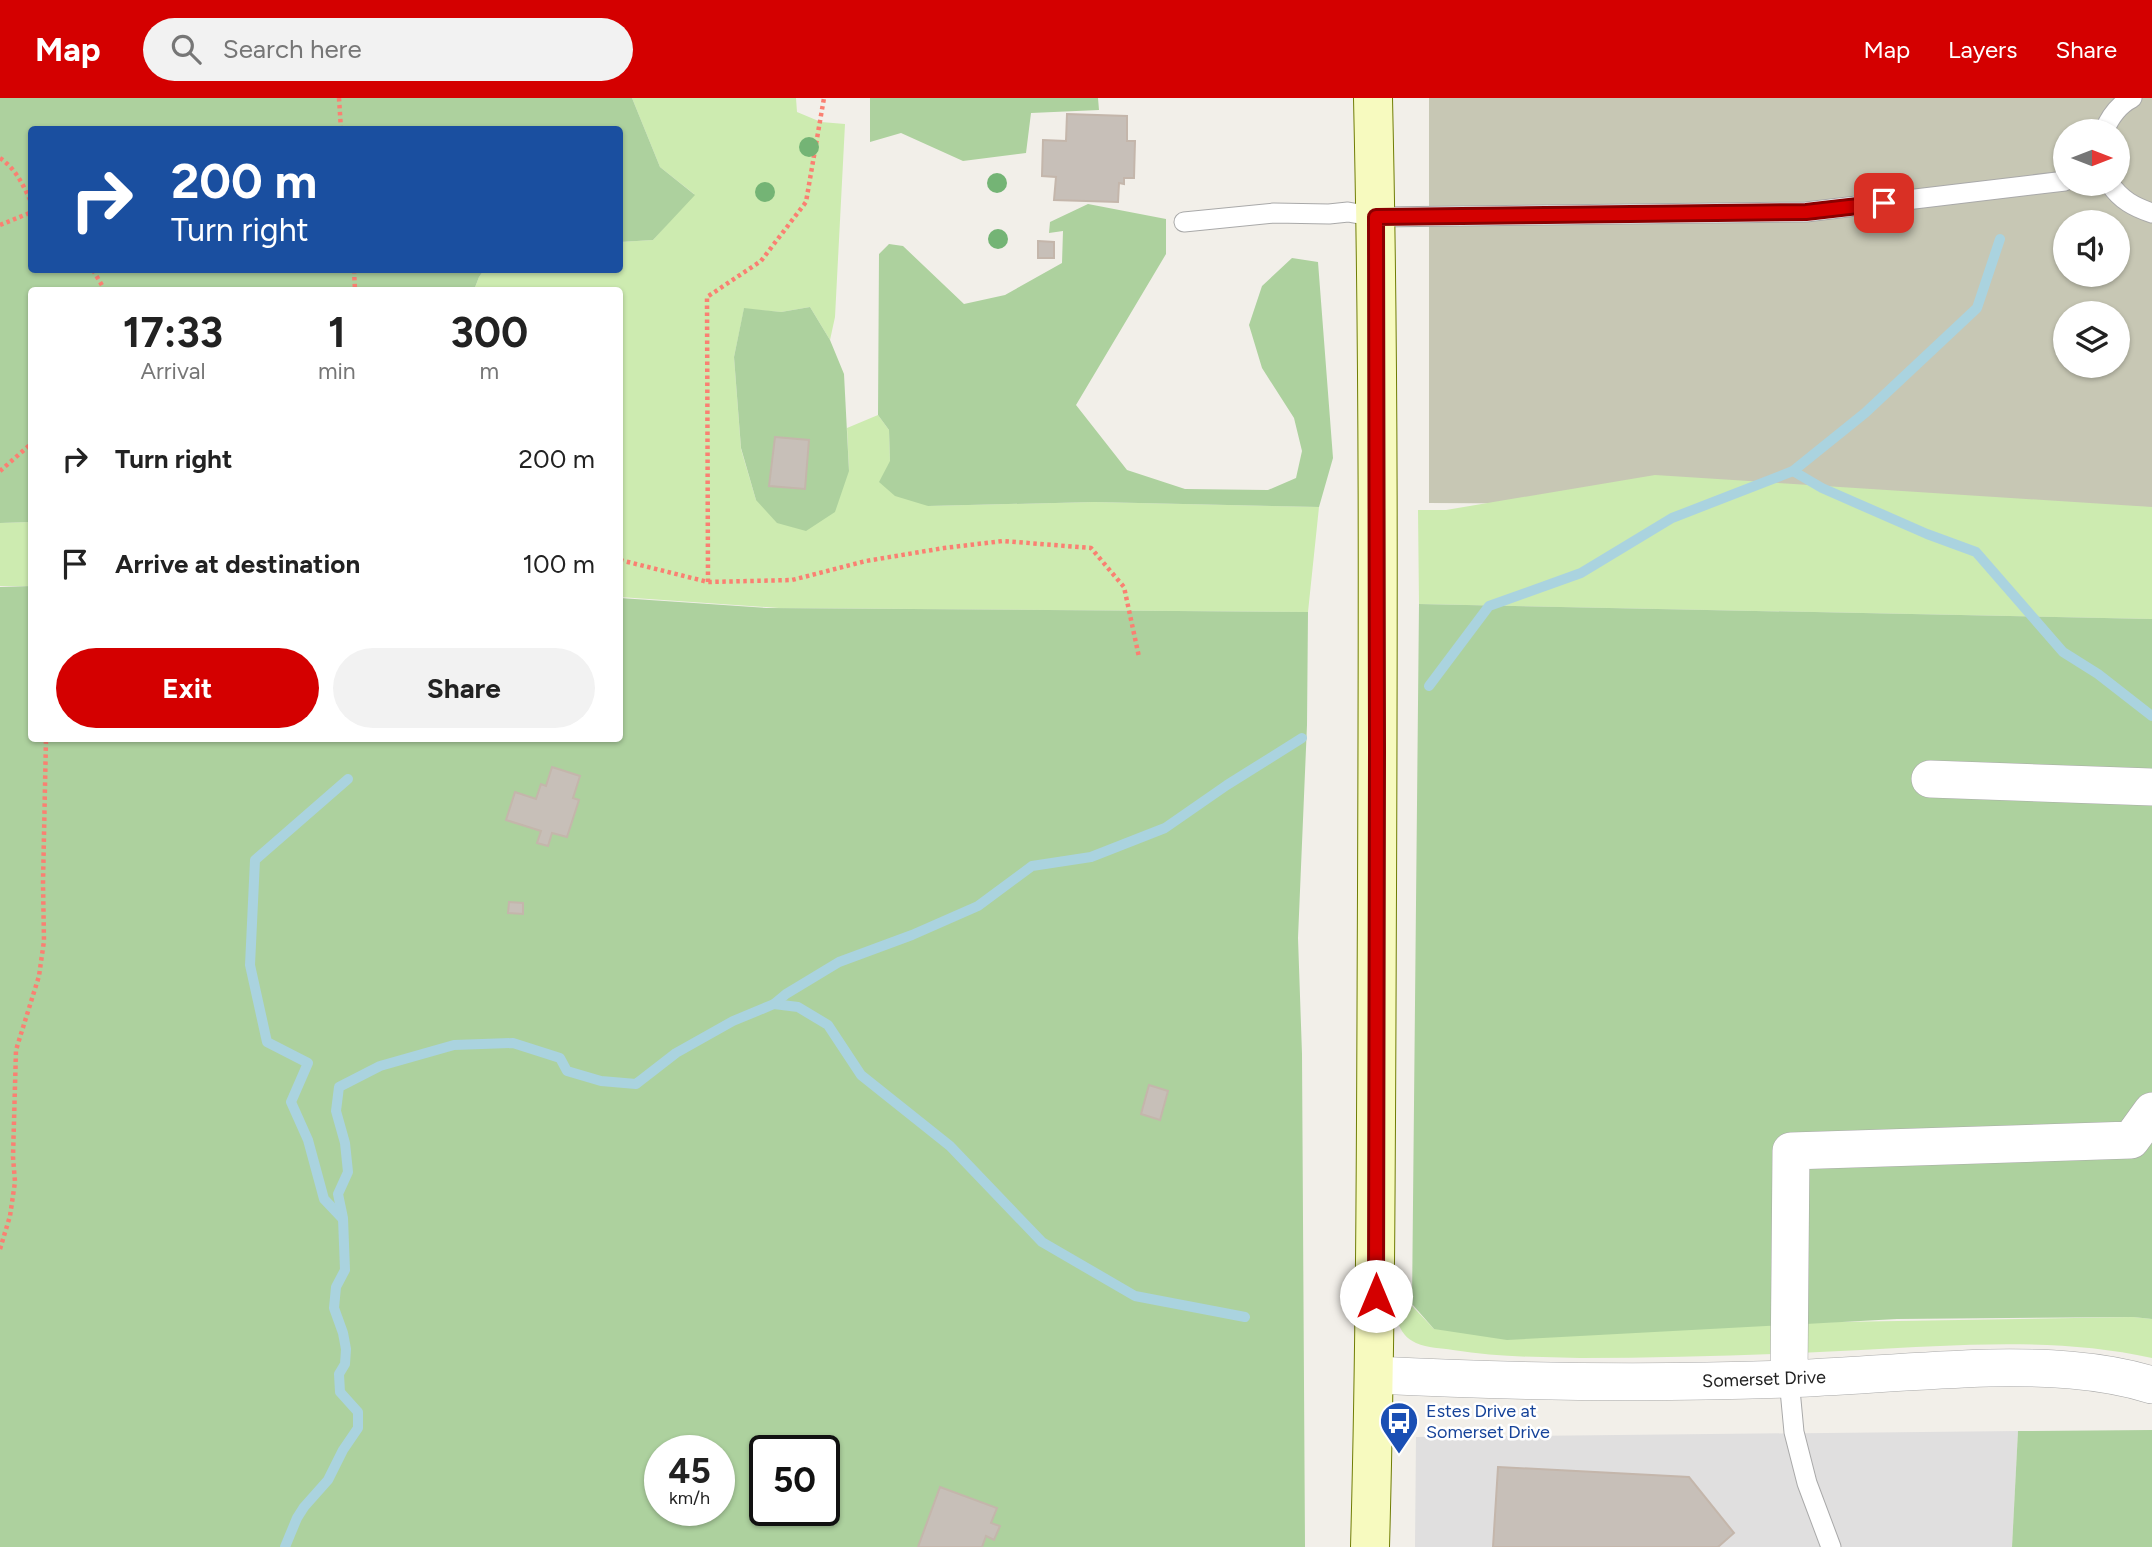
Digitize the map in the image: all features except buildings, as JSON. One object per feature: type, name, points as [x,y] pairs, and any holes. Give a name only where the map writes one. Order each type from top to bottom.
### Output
[{"type":"main road","points":[[1370,1547],[1375,1375],[1377,764],[1376,217],[1373,98]]},
{"type":"street","points":[[1930,779],[2152,787]]},
{"type":"street","points":[[1789,1379],[1790,1151],[2131,1140],[2152,1111]]},
{"type":"street","name":"Somerset Drive","points":[[1375,1375],[1489,1381],[1623,1383],[1789,1379],[1951,1369],[2024,1368],[2084,1371],[2152,1385]]},
{"type":"lane","points":[[2110,119],[2132,98]]},
{"type":"lane","points":[[1184,222],[1274,213],[1348,212],[1376,217],[1806,212],[2053,182]]},
{"type":"lane","points":[[2120,196],[2132,206],[2152,213]]},
{"type":"lane","points":[[1789,1379],[1797,1445],[1807,1483],[1830,1547]]},
{"type":"path","points":[[339,98],[341,126]]},
{"type":"path","points":[[708,582],[707,297],[761,261],[806,202],[824,98]]},
{"type":"path","points":[[0,158],[13,167],[28,195]]},
{"type":"path","points":[[0,225],[28,214]]},
{"type":"path","points":[[0,471],[28,446]]},
{"type":"path","points":[[623,560],[708,582],[792,580],[866,561],[1003,541],[1091,548],[1124,587],[1139,657]]},
{"type":"path","points":[[0,1249],[10,1216],[15,1182],[13,1157],[16,1051],[39,976],[44,941],[46,742]]},
{"type":"shaded area","points":[[1429,98],[2152,98],[2152,507],[1429,503]]},
{"type":"shaded area","points":[[2018,1431],[2012,1547],[1415,1547],[1416,1437]]},
{"type":"green space","points":[[0,98],[632,98],[660,167],[695,195],[653,240],[623,242],[623,126],[28,126],[28,273],[482,273],[475,287],[28,287],[28,522],[0,523]]},
{"type":"green space","points":[[632,98],[796,98],[797,112],[821,122],[845,124],[835,317],[830,340],[810,307],[781,312],[744,309],[734,357],[741,449],[756,500],[849,471],[847,428],[878,415],[889,430],[890,461],[928,506],[1094,502],[1319,507],[1308,612],[779,608],[623,597],[623,287],[475,287],[482,273],[623,273],[623,242],[653,240],[694,194],[660,167]]},
{"type":"green space","points":[[870,98],[1098,98],[1099,110],[1031,113],[1026,153],[963,161],[901,133],[870,142]]},
{"type":"green space","points":[[1088,204],[1166,219],[1166,254],[1076,405],[1127,470],[1185,489],[1268,490],[1296,478],[1302,451],[1294,418],[1262,368],[1249,325],[1262,286],[1292,258],[1318,262],[1333,458],[1319,507],[1094,502],[928,506],[895,496],[879,482],[890,461],[889,430],[878,415],[879,254],[889,244],[903,246],[964,304],[1005,295],[1062,263],[1063,231],[1049,233],[1050,222]]},
{"type":"green space","points":[[810,307],[830,340],[844,374],[849,471],[835,512],[806,531],[777,523],[756,500],[741,448],[734,357],[744,308],[781,312]]},
{"type":"green space","points":[[1655,475],[2152,507],[2152,619],[1419,604],[1418,510],[1446,510]]},
{"type":"green space","points":[[28,522],[28,586],[0,586],[0,523]]},
{"type":"green space","points":[[28,586],[28,742],[623,742],[623,598],[767,608],[1308,612],[1307,725],[1298,938],[1302,1054],[1305,1547],[0,1547],[0,587]]},
{"type":"green space","points":[[1419,604],[2152,619],[2152,1319],[1897,1319],[1507,1340],[1434,1329],[1412,1304]]},
{"type":"green space","points":[[1395,1288],[1434,1329],[2133,1317],[2152,1319],[2152,1358],[2080,1347],[2007,1344],[1756,1355],[1580,1358],[1485,1354],[1430,1347],[1409,1339],[1397,1320]]},
{"type":"green space","points":[[2152,1430],[2152,1547],[2012,1547],[2018,1431]]},
{"type":"waterway","points":[[1429,686],[1489,606],[1581,573],[1672,518],[1793,471],[1865,413],[1977,308],[2000,239]]},
{"type":"waterway","points":[[1793,471],[1822,488],[1927,534],[1976,552],[2063,652],[2098,674],[2152,716]]},
{"type":"waterway","points":[[285,1547],[297,1518],[328,1480],[358,1428],[358,1412],[340,1392],[339,1374],[345,1364],[346,1349],[334,1308],[336,1287],[345,1270],[343,1218],[338,1194],[348,1172],[345,1143],[336,1111],[339,1087],[380,1066],[454,1045],[513,1043],[560,1058],[567,1071],[601,1081],[636,1084],[676,1053],[733,1021],[774,1004],[839,962],[912,935],[978,906],[1032,866],[1091,857],[1165,828],[1302,738]]},
{"type":"waterway","points":[[342,1218],[324,1199],[308,1140],[291,1102],[308,1063],[267,1042],[250,965],[255,860],[348,779]]},
{"type":"waterway","points":[[774,1004],[798,1007],[828,1025],[861,1075],[950,1146],[1042,1242],[1135,1296],[1245,1317]]},
{"type":"place","name":"Estes Drive at Somerset Drive","points":[[1399,1455]]},
{"type":"route","points":[[1376,1296],[1376,217],[1806,212],[1884,203]]}]
